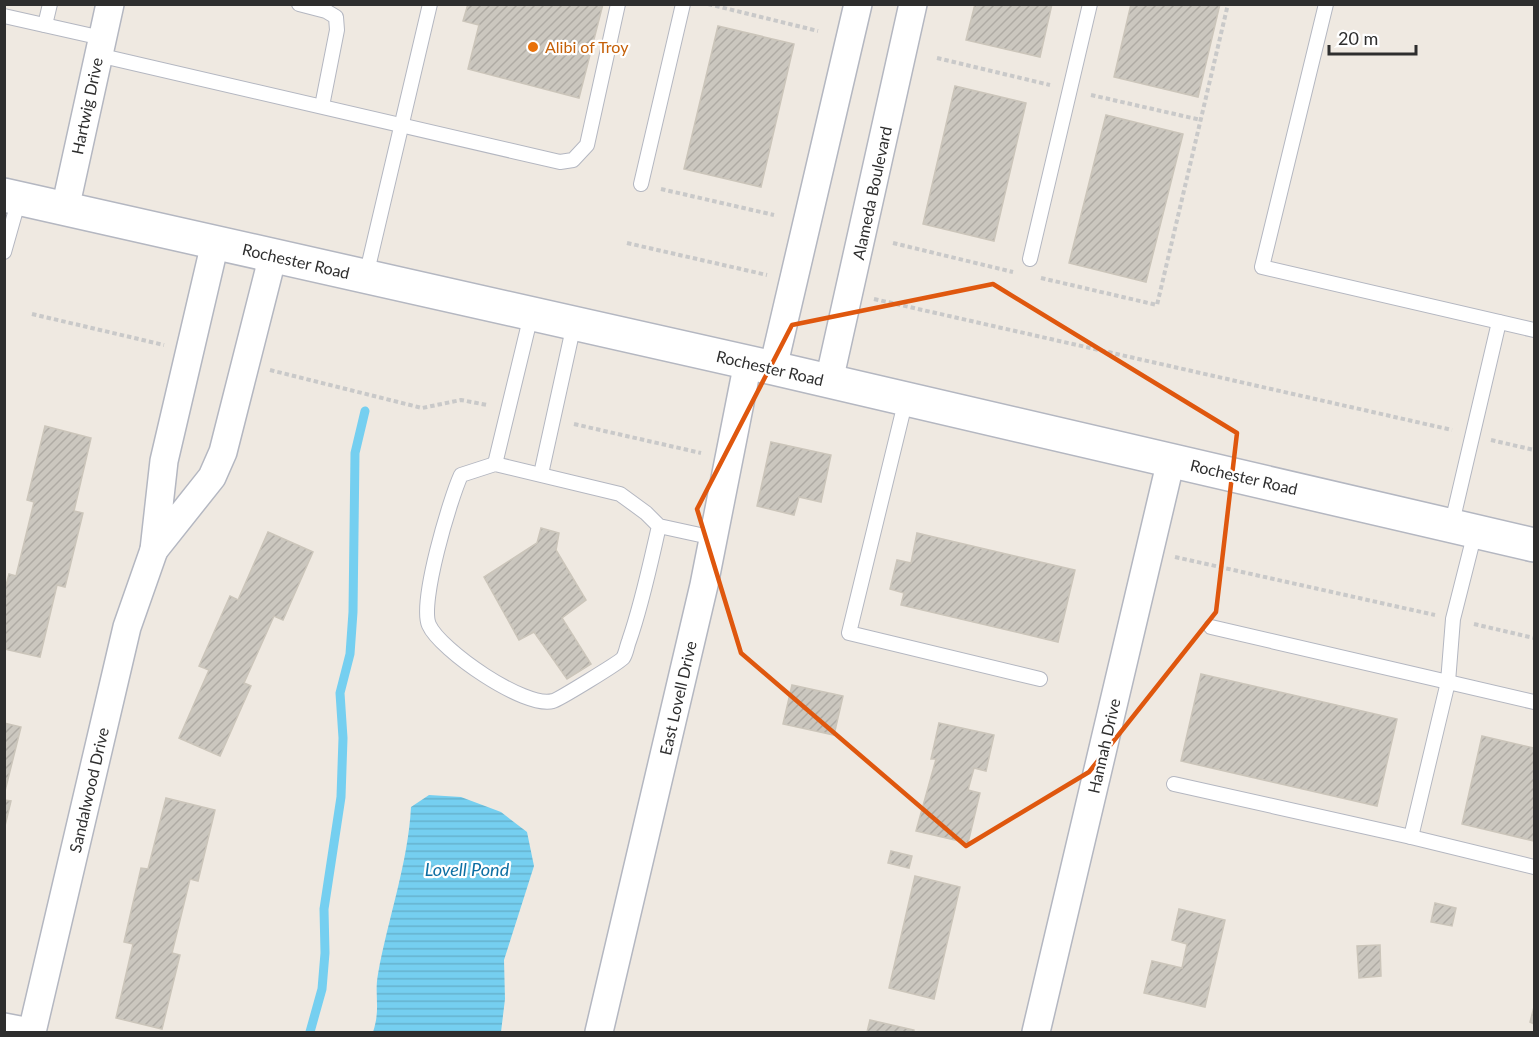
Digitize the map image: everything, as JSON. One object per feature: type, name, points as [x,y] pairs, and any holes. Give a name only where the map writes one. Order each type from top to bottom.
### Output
[{"type":"main road","name":"Rochester Road","points":[[12,197],[761,365],[1534,545]]},
{"type":"street","name":"Hartwig Drive","points":[[65,209],[110,4]]},
{"type":"street","points":[[761,365],[858,4]]},
{"type":"street","name":"Alameda Boulevard","points":[[829,381],[913,4]]},
{"type":"street","name":"Sandalwood Drive","points":[[31,1032],[127,627],[154,550],[164,461],[215,243]]},
{"type":"street","name":"Sandalwood Drive","points":[[154,550],[212,477],[223,452],[273,255]]},
{"type":"street","name":"East Lovell Drive","points":[[599,1032],[714,537],[761,365]]},
{"type":"street","name":"Hannah Drive","points":[[1036,1032],[1171,460]]},
{"type":"street","points":[[4,1027],[31,1032]]},
{"type":"lane","points":[[45,25],[50,4]]},
{"type":"lane","points":[[300,4],[326,10],[336,17],[338,30],[322,105]]},
{"type":"lane","points":[[366,276],[430,4]]},
{"type":"lane","points":[[4,16],[45,25],[100,47],[322,105],[560,162],[573,160],[587,145],[618,4]]},
{"type":"lane","points":[[641,184],[683,4]]},
{"type":"lane","points":[[1030,259],[1090,4]]},
{"type":"lane","points":[[1326,4],[1262,267],[1534,330]]},
{"type":"lane","points":[[4,252],[12,197]]},
{"type":"lane","points":[[495,464],[531,315]]},
{"type":"lane","points":[[1411,837],[1448,682],[1463,529],[1499,322]]},
{"type":"lane","points":[[541,474],[574,324]]},
{"type":"lane","points":[[906,399],[849,633],[1040,679]]},
{"type":"lane","points":[[659,526],[638,617],[622,658],[553,702],[534,700],[497,683],[445,647],[429,625],[426,606],[452,494],[461,475],[495,464],[620,494],[646,513],[659,526],[714,537]]},
{"type":"lane","points":[[1211,627],[1534,702]]},
{"type":"lane","points":[[1174,784],[1534,867]]},
{"type":"path","points":[[708,4],[818,31]]},
{"type":"path","points":[[1037,277],[1157,305],[1228,4]]},
{"type":"path","points":[[937,58],[1057,87]]},
{"type":"path","points":[[1082,93],[1201,120]]},
{"type":"path","points":[[641,184],[774,215]]},
{"type":"path","points":[[627,243],[770,275]]},
{"type":"path","points":[[893,243],[1015,272]]},
{"type":"path","points":[[866,297],[1456,431]]},
{"type":"path","points":[[32,314],[167,346]]},
{"type":"path","points":[[262,368],[422,408],[461,400],[496,407]]},
{"type":"path","points":[[566,423],[707,455]]},
{"type":"path","points":[[1495,440],[1534,450]]},
{"type":"path","points":[[1170,556],[1434,615]]},
{"type":"path","points":[[1471,623],[1534,638]]},
{"type":"highlighted area","points":[[993,284],[1237,433],[1216,612],[1089,772],[966,846],[741,653],[697,509],[792,325]]},
{"type":"water","name":"Lovell Pond","points":[[429,795],[461,797],[501,812],[527,832],[534,866],[504,960],[505,999],[501,1032],[373,1032],[377,1016],[378,974],[402,870],[411,807]]},
{"type":"building","name":"Alibi of Troy","points":[[468,4],[603,4],[579,98],[468,69],[479,25],[463,21]]},
{"type":"building","points":[[975,4],[1052,4],[1040,57],[966,40]]},
{"type":"building","points":[[1131,4],[1220,4],[1198,97],[1114,77]]},
{"type":"building","points":[[718,26],[794,44],[761,187],[684,169]]},
{"type":"building","points":[[955,86],[1026,103],[994,241],[923,224]]},
{"type":"building","points":[[1106,115],[1183,134],[1146,282],[1069,263]]},
{"type":"building","points":[[45,426],[91,438],[74,511],[83,513],[65,587],[57,585],[40,657],[4,649],[4,593],[9,574],[16,576],[34,502],[27,500]]},
{"type":"building","points":[[771,442],[831,455],[821,502],[799,497],[794,515],[757,506]]},
{"type":"building","points":[[541,528],[559,533],[556,550],[586,600],[562,618],[591,664],[567,679],[534,632],[519,640],[484,577],[537,543]]},
{"type":"building","points":[[268,532],[313,552],[283,620],[274,616],[244,683],[251,686],[220,756],[179,738],[209,670],[199,666],[230,596],[238,600]]},
{"type":"building","points":[[917,533],[1075,570],[1058,642],[901,605],[904,593],[890,589],[897,560],[911,563]]},
{"type":"building","points":[[1201,674],[1397,719],[1377,806],[1181,761]]},
{"type":"building","points":[[792,685],[843,696],[834,735],[783,724]]},
{"type":"building","points":[[4,723],[21,727],[4,795]]},
{"type":"building","points":[[939,723],[994,735],[986,771],[974,768],[968,790],[980,793],[968,843],[916,831],[936,759],[931,759]]},
{"type":"building","points":[[1482,736],[1534,748],[1534,841],[1462,824]]},
{"type":"building","points":[[166,798],[215,810],[198,881],[190,879],[172,953],[180,955],[162,1029],[116,1018],[133,944],[124,942],[141,868],[148,869]]},
{"type":"building","points":[[4,800],[11,801],[4,830]]},
{"type":"building","points":[[891,851],[912,856],[909,868],[888,863]]},
{"type":"building","points":[[915,876],[960,887],[934,999],[889,988]]},
{"type":"building","points":[[1435,903],[1456,908],[1452,926],[1431,922]]},
{"type":"building","points":[[1179,909],[1225,920],[1205,1007],[1144,993],[1152,961],[1182,968],[1187,944],[1172,940]]},
{"type":"building","points":[[1380,945],[1381,976],[1359,978],[1357,946]]},
{"type":"building","points":[[1534,1007],[1534,1024],[1530,1022]]},
{"type":"building","points":[[870,1020],[914,1030],[914,1032],[867,1032]]},
{"type":"waterway","points":[[310,1032],[322,989],[325,953],[324,909],[341,797],[343,738],[340,693],[350,654],[353,612],[355,453],[365,411]]},
{"type":"place","name":"Alibi of Troy","points":[[533,47]]}]
